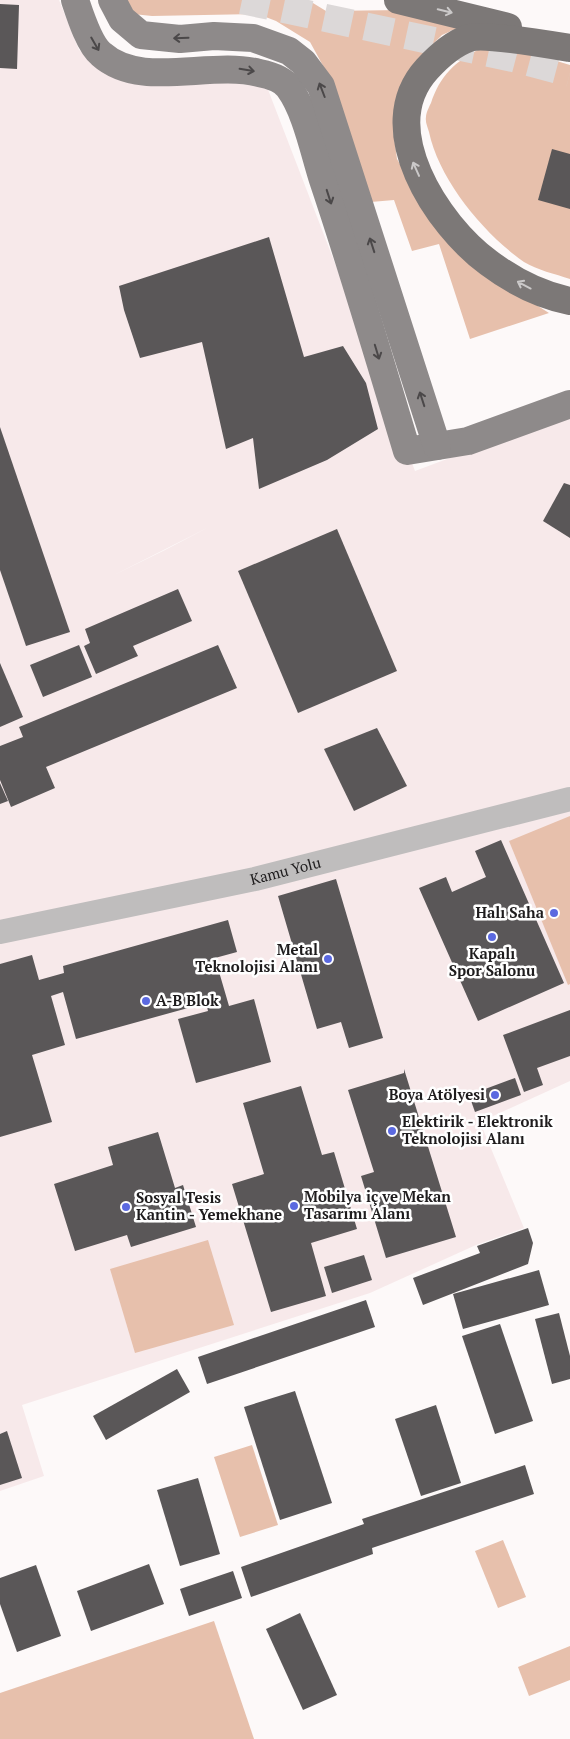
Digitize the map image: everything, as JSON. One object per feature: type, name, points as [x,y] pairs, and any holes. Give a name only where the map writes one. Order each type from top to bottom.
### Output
[{"type":"highway","points":[[398,0],[570,43]]},
{"type":"highway","points":[[570,48],[470,37],[441,54],[422,75],[408,98],[406,126],[413,162],[428,194],[464,242],[488,263],[525,286],[550,297],[570,301]]},
{"type":"main road","points":[[75,0],[82,22],[100,54],[120,65],[135,71],[166,72],[230,68],[249,70],[271,76],[288,86],[299,107],[333,207],[407,451],[468,441],[570,404]]},
{"type":"main road","points":[[112,0],[122,19],[141,35],[180,38],[214,36],[253,38],[288,51],[303,62],[314,74],[321,86],[437,446]]},
{"type":"street","name":"Kamu Yolu","points":[[0,932],[255,879],[570,799]]},
{"type":"shaded area","points":[[0,0],[59,0],[79,50],[107,68],[267,87],[415,471],[570,413],[570,1081],[480,1122],[524,1228],[476,1245],[370,1293],[22,1405],[44,1476],[0,1491]],"holes":[[[209,527],[165,550],[114,575]]]},
{"type":"shaded area","points":[[121,0],[308,0],[326,11],[402,10],[467,24],[442,35],[422,55],[405,78],[395,102],[393,130],[397,159],[415,190],[519,294],[549,313],[470,339],[439,244],[412,251],[394,200],[371,202],[333,84],[310,42],[276,21],[258,14],[152,16],[133,14]]},
{"type":"shaded area","points":[[480,49],[530,53],[570,65],[570,279],[529,265],[494,237],[465,204],[453,187],[442,169],[434,150],[426,119],[435,93],[444,77],[456,64]]},
{"type":"shaded area","name":"Halı Saha","points":[[570,816],[570,984],[568,985],[509,841]]},
{"type":"shaded area","points":[[208,1240],[234,1325],[135,1353],[110,1269]]},
{"type":"shaded area","points":[[252,1445],[278,1525],[240,1537],[214,1457]]},
{"type":"shaded area","points":[[503,1540],[526,1597],[498,1608],[475,1551]]},
{"type":"shaded area","points":[[214,1621],[254,1739],[0,1739],[0,1693]]},
{"type":"shaded area","points":[[570,1646],[570,1680],[529,1696],[518,1667]]},
{"type":"building","points":[[0,4],[19,5],[17,69],[0,68]]},
{"type":"building","points":[[552,149],[570,154],[570,209],[538,200]]},
{"type":"building","points":[[269,237],[304,357],[343,346],[366,383],[378,429],[327,460],[259,489],[253,438],[226,449],[202,342],[140,358],[124,310],[119,286]]},
{"type":"building","points":[[0,427],[70,632],[26,646],[0,570]]},
{"type":"building","points":[[564,483],[570,485],[570,538],[543,521]]},
{"type":"building","points":[[337,529],[397,671],[298,713],[238,571]]},
{"type":"building","points":[[178,589],[192,621],[133,646],[138,656],[96,674],[84,646],[90,643],[85,629]]},
{"type":"building","points":[[79,645],[92,677],[43,697],[30,665]]},
{"type":"building","points":[[218,645],[237,688],[46,767],[55,788],[11,807],[0,780],[0,746],[23,737],[19,727]]},
{"type":"building","points":[[0,663],[23,717],[0,727]]},
{"type":"building","points":[[377,728],[407,786],[354,811],[324,749]]},
{"type":"building","points":[[0,783],[8,801],[0,804]]},
{"type":"building","name":"Kapalı Spor Salonu","points":[[501,840],[564,983],[478,1021],[419,888],[446,877],[452,892],[486,877],[475,851]]},
{"type":"building","name":"Metal Teknolojisi Alanı","points":[[336,879],[383,1038],[349,1048],[341,1022],[317,1029],[278,896]]},
{"type":"building","name":"A-B Blok","points":[[228,920],[237,952],[215,958],[229,1006],[254,999],[271,1062],[196,1083],[178,1019],[208,1011],[206,1003],[76,1039],[63,992],[51,996],[65,1045],[32,1055],[52,1122],[0,1137],[0,964],[32,955],[39,980],[64,973],[63,966]]},
{"type":"building","points":[[570,1010],[570,1056],[537,1068],[543,1085],[524,1092],[503,1035]]},
{"type":"building","name":"Elektirik - Elektronik Teknolojisi Alanı","points":[[404,1069],[456,1237],[386,1258],[361,1176],[374,1172],[348,1090],[404,1073]]},
{"type":"building","name":"Boya Atölyesi","points":[[515,1078],[521,1095],[475,1112],[469,1095]]},
{"type":"building","name":"Mobilya iç ve Mekan Tasarımı Alanı","points":[[301,1086],[322,1155],[334,1152],[357,1229],[311,1243],[326,1296],[271,1312],[232,1184],[264,1174],[243,1103]]},
{"type":"building","name":"Sosyal Tesis Kantin - Yemekhane","points":[[158,1132],[175,1188],[183,1185],[196,1227],[131,1247],[127,1235],[75,1251],[54,1184],[113,1165],[108,1147]]},
{"type":"building","points":[[528,1228],[533,1243],[528,1264],[423,1305],[413,1278],[480,1253],[477,1246]]},
{"type":"building","points":[[364,1255],[372,1280],[332,1293],[324,1267]]},
{"type":"building","points":[[539,1270],[549,1305],[463,1329],[453,1294]]},
{"type":"building","points":[[366,1300],[375,1327],[207,1384],[198,1357]]},
{"type":"building","points":[[559,1313],[570,1356],[570,1379],[552,1384],[535,1319]]},
{"type":"building","points":[[500,1324],[533,1421],[495,1434],[462,1336]]},
{"type":"building","points":[[177,1369],[190,1392],[106,1440],[93,1416]]},
{"type":"building","points":[[295,1391],[332,1503],[280,1520],[244,1407]]},
{"type":"building","points":[[436,1405],[461,1483],[421,1496],[395,1419]]},
{"type":"building","points":[[7,1431],[22,1478],[0,1485],[0,1434]]},
{"type":"building","points":[[525,1465],[534,1494],[372,1548],[373,1554],[251,1597],[241,1567],[364,1524],[362,1519]]},
{"type":"building","points":[[198,1478],[220,1554],[180,1566],[157,1490]]},
{"type":"building","points":[[149,1564],[164,1604],[91,1631],[77,1591]]},
{"type":"building","points":[[36,1565],[61,1636],[17,1652],[0,1604],[0,1578]]},
{"type":"building","points":[[233,1571],[242,1598],[189,1616],[180,1589]]},
{"type":"building","points":[[300,1613],[337,1695],[303,1710],[266,1629]]},
{"type":"tunnel","points":[[242,0],[513,58],[570,73]]},
{"type":"place","name":"Halı Saha","points":[[554,913]]},
{"type":"place","name":"Kapalı Spor Salonu","points":[[492,937]]},
{"type":"place","name":"Metal Teknolojisi Alanı","points":[[328,959]]},
{"type":"place","name":"A-B Blok","points":[[146,1001]]},
{"type":"place","name":"Boya Atölyesi","points":[[495,1095]]},
{"type":"place","name":"Elektirik - Elektronik Teknolojisi Alanı","points":[[392,1131]]},
{"type":"place","name":"Mobilya iç ve Mekan Tasarımı Alanı","points":[[294,1206]]},
{"type":"place","name":"Sosyal Tesis Kantin - Yemekhane","points":[[126,1207]]}]
